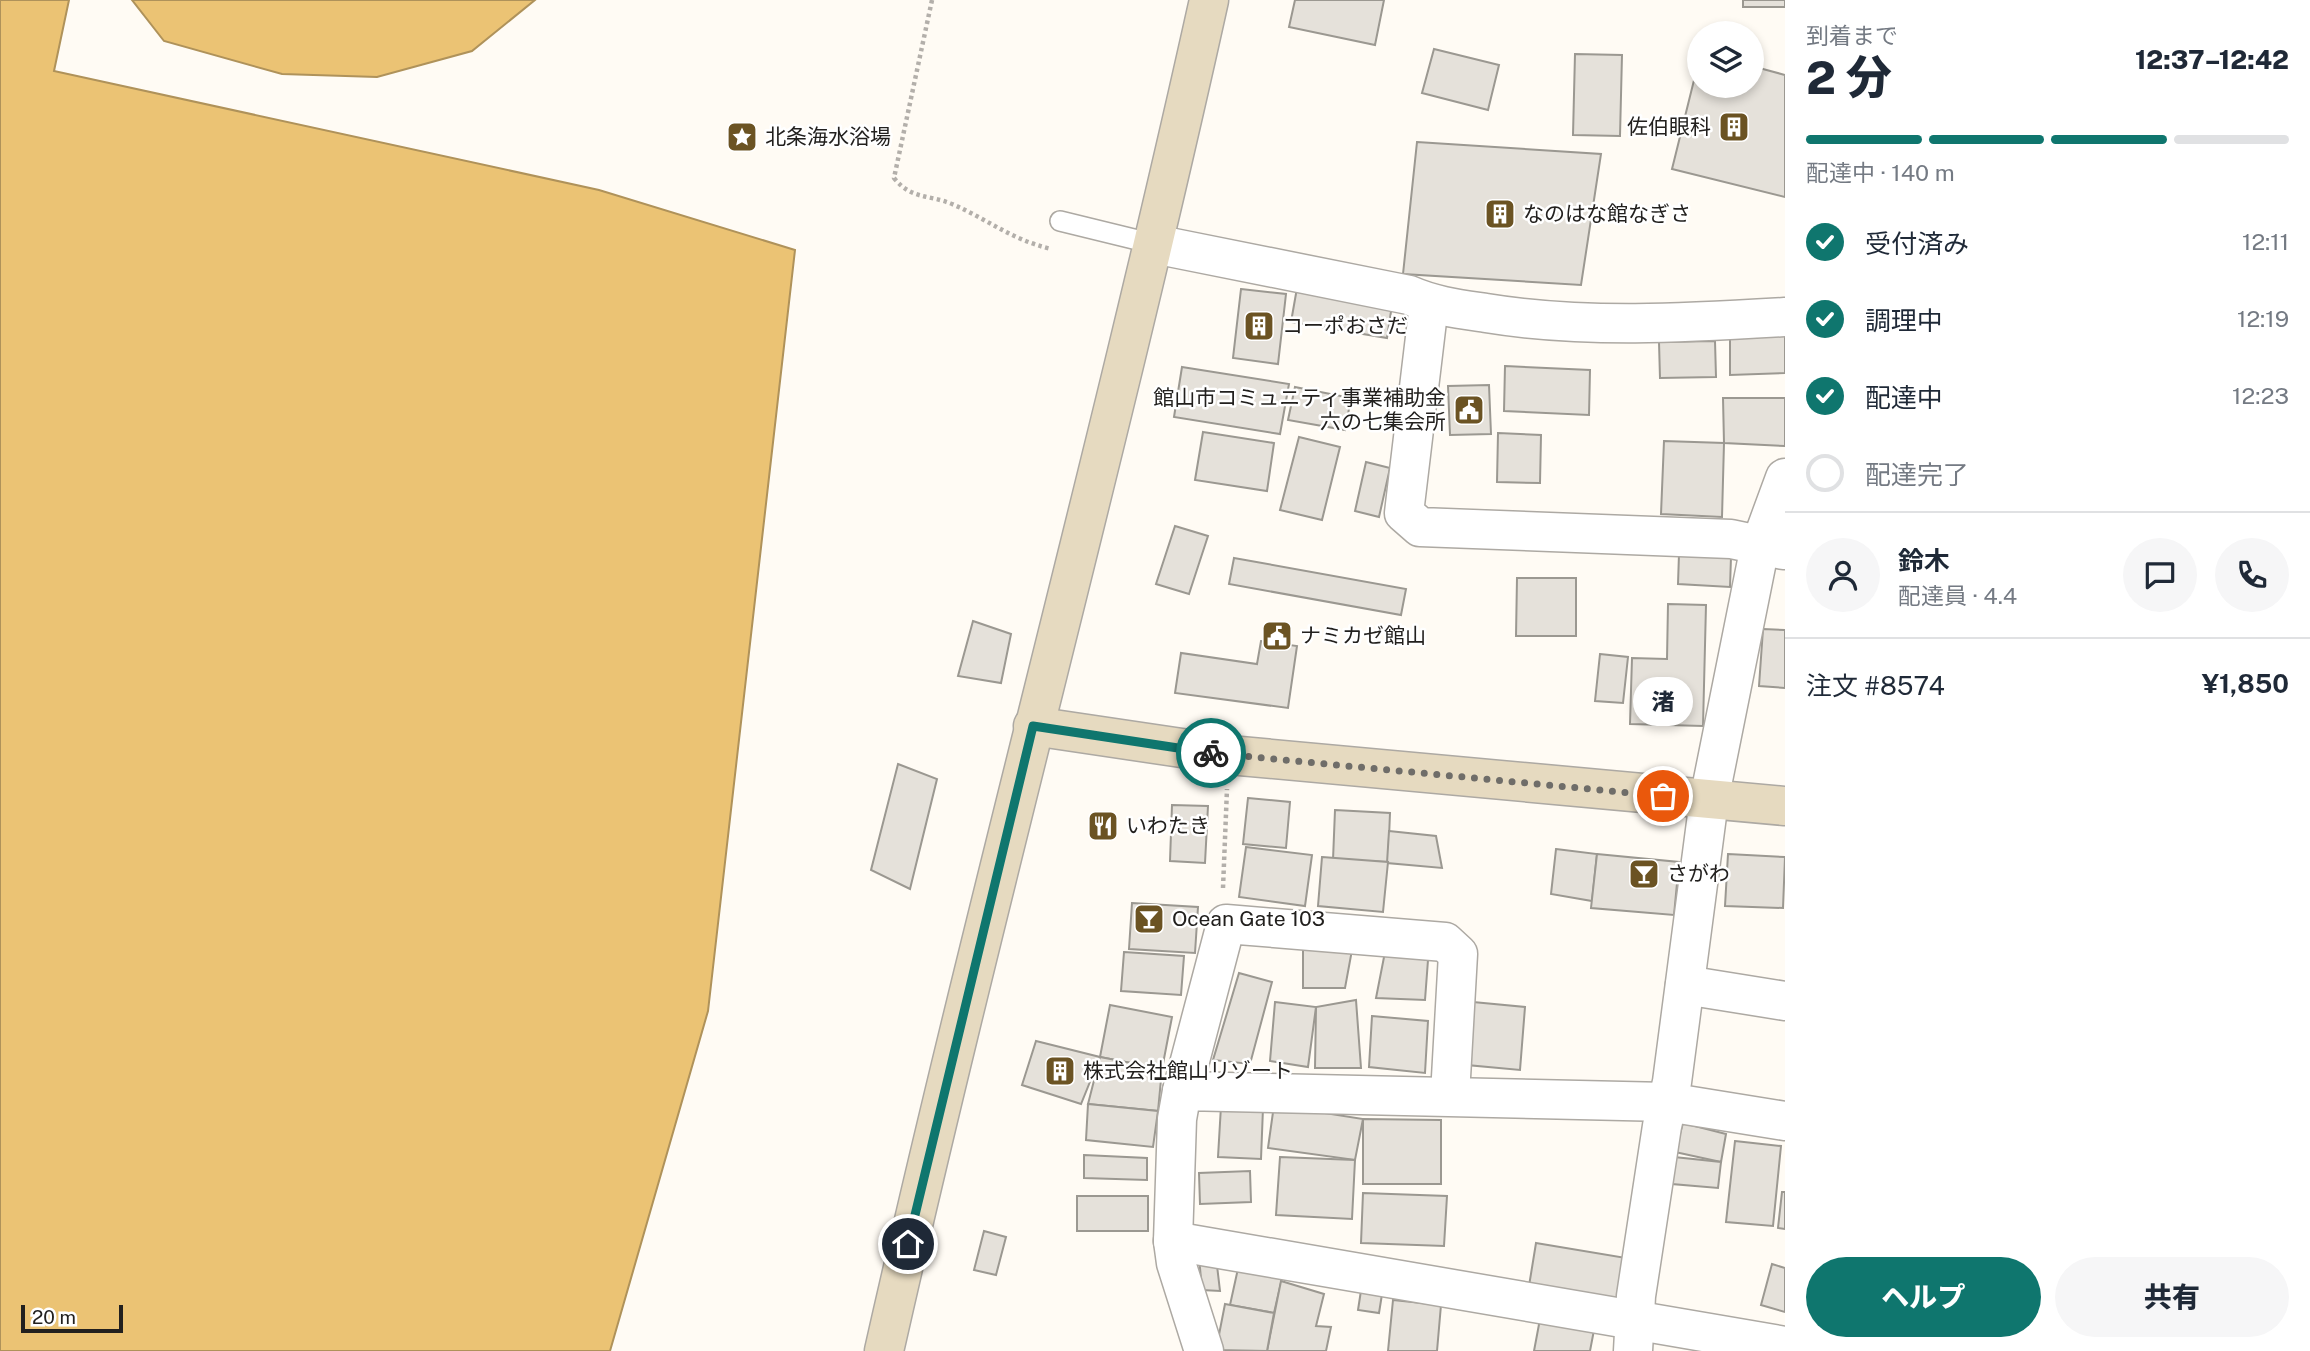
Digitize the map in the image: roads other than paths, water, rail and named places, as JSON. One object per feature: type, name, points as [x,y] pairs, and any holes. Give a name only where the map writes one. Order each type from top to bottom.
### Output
[{"type":"street","points":[[884,1351],[938,1111],[1154,244],[1209,0]]},
{"type":"street","points":[[1154,244],[1409,295],[1429,304],[1545,323],[1719,321],[1785,317]]},
{"type":"street","points":[[1429,304],[1404,513],[1420,527],[1731,539],[1772,549]]},
{"type":"street","points":[[1635,1336],[1636,1296],[1685,985],[1709,800],[1772,549],[1785,478]]},
{"type":"street","points":[[1033,726],[1229,755],[1785,806]]},
{"type":"street","points":[[1204,1351],[1176,1263],[1173,1241],[1177,1119],[1226,924],[1445,942],[1458,954],[1450,1095]]},
{"type":"street","points":[[1685,985],[1785,1002]]},
{"type":"street","points":[[1182,1091],[1667,1102],[1785,1121]]},
{"type":"street","points":[[1173,1241],[1635,1336],[1785,1346]]},
{"type":"lane","points":[[1060,221],[1154,244]]},
{"type":"place","name":"佐伯眼科","points":[[1734,127]]},
{"type":"place","name":"北条海水浴場","points":[[742,137]]},
{"type":"place","name":"なのはな館なぎさ","points":[[1500,214]]},
{"type":"place","name":"コーポおさだ","points":[[1259,326]]},
{"type":"place","name":"館山市コミュニティ事業補助金 六の七集会所","points":[[1469,410]]},
{"type":"place","name":"ナミカゼ館山","points":[[1277,636]]},
{"type":"place","name":"渚","points":[[1663,796]]},
{"type":"place","name":"いわたき","points":[[1103,826]]},
{"type":"place","name":"さがわ","points":[[1644,874]]},
{"type":"place","name":"Ocean Gate 103","points":[[1149,919]]},
{"type":"place","name":"株式会社館山リゾート","points":[[1060,1071]]}]
